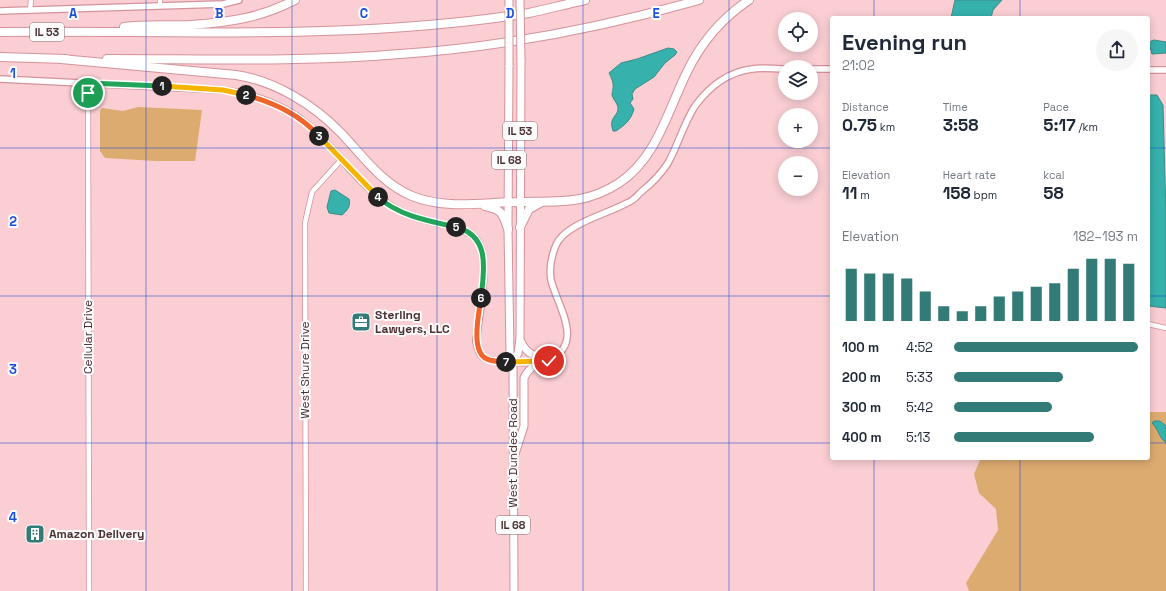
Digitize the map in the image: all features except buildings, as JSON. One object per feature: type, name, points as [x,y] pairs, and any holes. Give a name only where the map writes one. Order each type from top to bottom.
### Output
[{"type":"highway","name":"IL 53","points":[[0,32],[95,31],[138,25],[190,25],[249,18],[278,8],[295,0]]},
{"type":"highway","points":[[543,10],[566,0]]},
{"type":"highway","points":[[95,31],[351,31],[448,22],[543,10],[585,0]]},
{"type":"highway","points":[[61,59],[292,59],[363,57],[414,53],[503,43],[561,33],[625,20],[699,0]]},
{"type":"highway","points":[[509,202],[574,201],[602,192],[619,183],[631,173],[645,158],[655,142],[687,71],[702,45],[727,17],[749,0]]},
{"type":"highway","name":"IL 53","points":[[0,57],[61,59],[246,76],[286,91],[321,115],[340,132],[372,168],[399,190],[412,196],[439,203],[480,205],[509,202]]},
{"type":"highway","points":[[520,227],[529,209],[542,202]]},
{"type":"highway","points":[[480,205],[499,210],[504,216],[508,229]]},
{"type":"main road","name":"IL 68","points":[[509,0],[509,202]]},
{"type":"main road","name":"IL 53","points":[[520,0],[520,202]]},
{"type":"main road","name":"West Dundee Road","points":[[509,202],[510,354],[513,363],[514,591]]},
{"type":"main road","name":"West Dundee Road","points":[[513,363],[518,353],[520,339],[520,202]]},
{"type":"main road","points":[[520,339],[527,352],[537,356],[560,353]]},
{"type":"main road","points":[[513,459],[524,426],[524,378],[531,367],[545,361]]},
{"type":"street","points":[[30,10],[31,0]]},
{"type":"street","points":[[0,11],[184,2],[223,4],[239,0]]},
{"type":"street","points":[[0,79],[223,90],[256,97],[285,109],[308,125],[378,196],[398,210],[429,221],[460,228],[469,232],[476,239],[484,257],[484,270],[476,341],[477,348],[481,355],[488,360],[513,363],[545,361],[554,358],[564,348],[568,332],[564,314],[550,272],[551,259],[557,241],[565,232],[578,224],[629,202],[652,182],[667,164],[695,106],[712,86],[729,75],[752,69],[778,69]]},
{"type":"street","points":[[818,69],[830,69]]},
{"type":"street","points":[[1150,70],[1166,70]]},
{"type":"street","name":"Cellular Drive","points":[[88,83],[89,591]]},
{"type":"street","name":"West Shure Drive","points":[[306,591],[305,223],[312,192],[341,160]]},
{"type":"street","points":[[1150,324],[1166,328]]},
{"type":"shaded area","points":[[138,107],[202,110],[195,161],[156,161],[105,158],[100,151],[100,111],[102,108],[123,111]]},
{"type":"shaded area","points":[[1150,412],[1166,412],[1166,591],[969,591],[966,583],[998,530],[996,509],[979,493],[974,474],[980,460],[1150,460]]},
{"type":"water","points":[[955,0],[1002,0],[993,10],[992,16],[951,16]]},
{"type":"water","points":[[1151,41],[1166,42],[1166,53],[1152,54],[1150,47]]},
{"type":"water","points":[[668,48],[674,49],[677,52],[665,63],[654,77],[635,89],[632,94],[633,99],[630,103],[634,109],[631,116],[622,127],[616,131],[613,131],[612,122],[617,113],[618,107],[612,95],[613,84],[609,73],[621,63]]},
{"type":"water","points":[[1150,95],[1157,95],[1163,105],[1166,216],[1166,308],[1150,306]]},
{"type":"water","points":[[335,190],[349,199],[348,208],[342,215],[329,213],[327,207],[331,191]]},
{"type":"water","points":[[1154,421],[1160,421],[1166,426],[1166,443],[1161,438],[1152,423]]},
{"type":"place","name":"Sterling Lawyers, LLC","points":[[361,322]]},
{"type":"place","name":"Amazon Delivery","points":[[35,534]]},
{"type":"route","points":[[88,93],[88,83],[223,90],[256,97],[285,109],[308,125],[381,200],[409,215],[460,228],[469,232],[476,239],[484,257],[484,270],[476,341],[477,348],[481,355],[488,360],[513,363],[549,361]]}]
